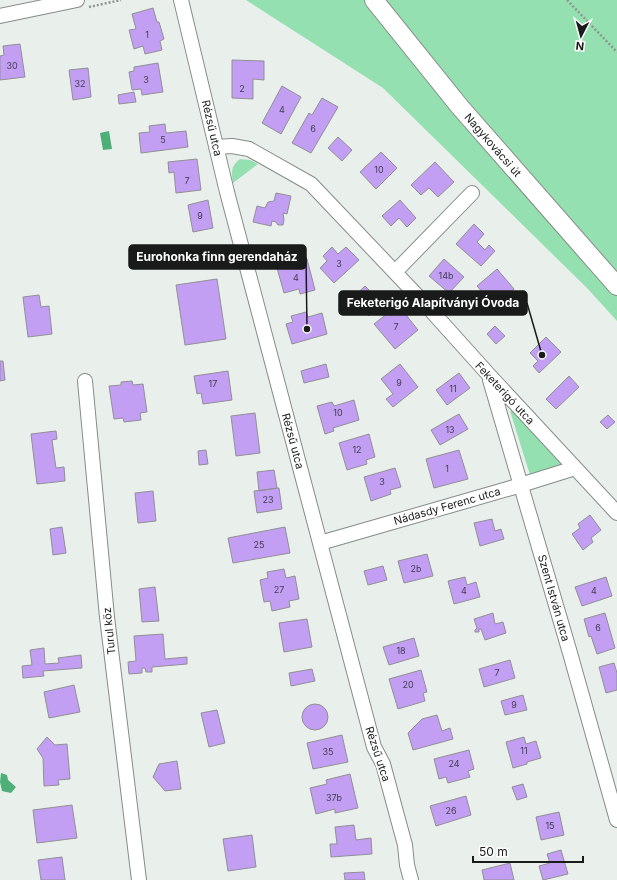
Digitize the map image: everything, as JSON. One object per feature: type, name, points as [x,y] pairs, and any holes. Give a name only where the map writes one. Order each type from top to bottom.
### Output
[{"type":"street","name":"Rézsű utca","points":[[182,0],[233,215],[374,747],[383,764],[406,845],[407,865],[411,880]]},
{"type":"street","name":"Nagykovácsi út","points":[[374,0],[460,107],[617,286]]},
{"type":"street","points":[[0,16],[73,1]]},
{"type":"street","name":"Feketerigó utca","points":[[216,147],[232,146],[249,149],[311,184],[617,513]]},
{"type":"street","points":[[394,272],[472,193]]},
{"type":"street","name":"Szent István utca","points":[[489,375],[617,820]]},
{"type":"street","name":"Turul köz","points":[[85,380],[107,617],[139,880]]},
{"type":"street","name":"Nádasdy Ferenc utca","points":[[320,543],[575,468]]},
{"type":"path","points":[[73,1],[70,10],[121,0]]},
{"type":"path","points":[[567,0],[617,52]]},
{"type":"shaded area","points":[[246,0],[617,0],[617,321],[587,288],[383,88]]},
{"type":"shaded area","points":[[109,131],[112,149],[103,150],[100,133]]},
{"type":"shaded area","points":[[240,159],[250,160],[258,164],[233,183],[232,170]]},
{"type":"shaded area","points":[[515,410],[564,464],[530,475],[510,411]]},
{"type":"shaded area","points":[[1,773],[7,775],[8,780],[16,787],[11,793],[2,791],[0,782]]},
{"type":"building","points":[[153,8],[164,39],[160,41],[162,50],[145,54],[143,46],[134,49],[129,30],[136,29],[132,14]]},
{"type":"building","points":[[20,44],[25,77],[0,80],[0,56],[4,55],[3,46]]},
{"type":"building","points":[[232,60],[264,61],[264,80],[253,79],[253,99],[232,98]]},
{"type":"building","points":[[158,63],[163,92],[142,95],[141,89],[132,90],[129,72],[134,71],[134,67]]},
{"type":"building","points":[[88,68],[91,97],[73,100],[69,70]]},
{"type":"building","points":[[282,86],[301,97],[281,134],[262,123]]},
{"type":"building","points":[[134,92],[136,102],[119,104],[118,95]]},
{"type":"building","points":[[322,98],[338,107],[311,153],[292,143],[309,113],[312,115]]},
{"type":"building","points":[[165,124],[166,133],[186,131],[188,147],[141,153],[139,133],[150,132],[149,126]]},
{"type":"building","points":[[338,137],[352,150],[342,161],[328,148]]},
{"type":"building","points":[[381,152],[397,168],[376,189],[360,172]]},
{"type":"building","points":[[197,159],[201,190],[176,193],[174,172],[169,173],[168,162]]},
{"type":"building","points":[[435,162],[454,182],[438,197],[429,188],[421,195],[411,185]]},
{"type":"building","points":[[276,193],[291,196],[287,214],[283,213],[283,225],[278,225],[276,222],[272,221],[271,226],[253,222],[257,206],[265,208],[268,202],[274,201]]},
{"type":"building","points":[[208,200],[213,228],[193,232],[188,205]]},
{"type":"building","points":[[400,200],[416,218],[407,227],[399,218],[391,226],[382,216]]},
{"type":"building","points":[[474,224],[484,234],[477,242],[485,250],[489,245],[495,251],[481,266],[456,244]]},
{"type":"building","points":[[332,247],[338,254],[346,247],[359,260],[334,283],[320,268],[327,261],[323,256]]},
{"type":"building","points":[[307,259],[315,290],[300,294],[299,289],[284,293],[277,268]]},
{"type":"building","points":[[444,259],[464,277],[449,293],[429,276]]},
{"type":"building","points":[[497,269],[514,289],[494,306],[477,286]]},
{"type":"building","points":[[217,279],[226,339],[185,345],[176,285]]},
{"type":"building","points":[[365,286],[382,303],[369,316],[360,307],[353,314],[345,305]]},
{"type":"building","points":[[39,295],[41,307],[49,306],[52,334],[28,337],[23,297]]},
{"type":"building","points":[[398,305],[418,330],[395,349],[374,324]]},
{"type":"building","points":[[306,312],[308,317],[322,313],[327,334],[292,344],[286,324],[293,322],[291,316]]},
{"type":"building","points":[[495,326],[505,336],[496,344],[487,334]]},
{"type":"building","points":[[546,337],[561,352],[539,373],[533,366],[538,361],[530,353]]},
{"type":"building","points":[[0,361],[3,361],[5,380],[0,381]]},
{"type":"building","points":[[326,364],[329,377],[304,383],[301,371]]},
{"type":"building","points":[[400,364],[418,387],[393,407],[386,399],[393,394],[381,379]]},
{"type":"building","points":[[228,371],[232,400],[203,404],[201,393],[197,394],[194,376]]},
{"type":"building","points":[[459,373],[470,388],[447,405],[436,390]]},
{"type":"building","points":[[569,376],[579,387],[556,409],[546,399]]},
{"type":"building","points":[[132,381],[133,385],[143,384],[147,412],[140,413],[141,420],[124,422],[123,418],[114,419],[109,386],[121,385],[121,382]]},
{"type":"building","points":[[354,400],[359,420],[333,428],[334,431],[325,434],[317,406],[332,402],[334,406]]},
{"type":"building","points":[[255,413],[260,453],[236,456],[231,416]]},
{"type":"building","points":[[459,414],[468,429],[440,445],[431,430]]},
{"type":"building","points":[[608,415],[615,422],[607,429],[600,422]]},
{"type":"building","points":[[56,431],[57,439],[52,440],[56,468],[64,467],[65,481],[37,484],[31,434]]},
{"type":"building","points":[[369,434],[375,457],[366,460],[367,464],[347,470],[339,443]]},
{"type":"building","points":[[206,450],[208,464],[199,465],[198,451]]},
{"type":"building","points":[[459,450],[468,479],[434,488],[426,459]]},
{"type":"building","points":[[395,468],[401,487],[390,490],[391,494],[371,501],[364,477]]},
{"type":"building","points":[[274,470],[277,488],[259,491],[257,472]]},
{"type":"building","points":[[279,488],[282,509],[257,513],[254,491]]},
{"type":"building","points":[[153,491],[156,521],[138,523],[135,493]]},
{"type":"building","points":[[590,515],[601,530],[591,538],[593,542],[583,550],[572,534],[580,528],[578,524]]},
{"type":"building","points":[[492,519],[495,531],[501,529],[504,539],[480,546],[474,523]]},
{"type":"building","points":[[62,527],[66,553],[53,555],[50,529]]},
{"type":"building","points":[[285,527],[290,553],[233,563],[228,538]]},
{"type":"building","points":[[427,554],[433,576],[404,583],[398,561]]},
{"type":"building","points":[[383,566],[387,580],[368,585],[364,571]]},
{"type":"building","points":[[284,569],[286,578],[295,576],[299,599],[289,601],[290,607],[272,611],[270,601],[264,602],[260,580],[268,578],[267,572]]},
{"type":"building","points":[[465,577],[467,585],[476,582],[480,597],[454,604],[448,581]]},
{"type":"building","points":[[606,577],[612,596],[582,606],[575,587]]},
{"type":"building","points":[[155,587],[159,621],[142,622],[139,589]]},
{"type":"building","points":[[493,613],[495,624],[503,622],[506,633],[485,640],[481,629],[479,629],[479,632],[475,632],[477,628],[474,619]]},
{"type":"building","points":[[605,613],[615,648],[597,654],[591,636],[589,637],[584,619]]},
{"type":"building","points":[[307,619],[312,647],[284,652],[279,623]]},
{"type":"building","points":[[163,634],[165,659],[187,657],[187,664],[152,667],[152,672],[146,672],[145,668],[142,668],[142,673],[129,674],[128,662],[136,661],[134,636]]},
{"type":"building","points":[[414,638],[419,656],[389,665],[383,647]]},
{"type":"building","points":[[44,648],[45,664],[59,663],[58,658],[81,655],[82,668],[43,671],[44,676],[23,678],[22,666],[32,665],[30,650]]},
{"type":"building","points":[[510,660],[515,678],[484,687],[479,669]]},
{"type":"building","points":[[614,663],[617,673],[617,690],[606,693],[599,667]]},
{"type":"building","points":[[312,669],[315,681],[291,686],[289,673]]},
{"type":"building","points":[[421,670],[427,692],[423,693],[425,701],[398,709],[389,679]]},
{"type":"building","points":[[74,685],[80,712],[49,718],[44,692]]},
{"type":"building","points":[[523,695],[527,710],[505,715],[501,701]]},
{"type":"building","points":[[315,704],[324,708],[328,717],[324,726],[315,730],[306,726],[302,717],[306,708]]},
{"type":"building","points":[[217,710],[225,743],[209,747],[201,713]]},
{"type":"building","points":[[437,715],[442,731],[450,728],[453,739],[413,750],[408,733],[422,719]]},
{"type":"building","points":[[342,735],[348,762],[313,769],[307,743]]},
{"type":"building","points":[[47,737],[55,745],[67,744],[70,779],[58,780],[59,785],[44,786],[43,758],[37,749]]},
{"type":"building","points":[[524,737],[526,744],[536,741],[541,758],[513,768],[506,742]]},
{"type":"building","points":[[469,750],[474,769],[468,771],[470,777],[448,783],[446,777],[439,779],[434,759]]},
{"type":"building","points":[[177,761],[181,789],[165,791],[153,777],[159,764]]},
{"type":"building","points":[[350,774],[358,808],[335,813],[335,809],[316,814],[310,788],[327,784],[326,780]]},
{"type":"building","points":[[523,784],[527,797],[517,800],[512,787]]},
{"type":"building","points":[[466,796],[471,815],[436,826],[430,806]]},
{"type":"building","points":[[72,805],[77,838],[37,843],[33,810]]},
{"type":"building","points":[[559,812],[564,835],[541,840],[536,817]]},
{"type":"building","points":[[354,825],[356,840],[371,838],[372,854],[331,857],[330,844],[337,844],[335,827]]},
{"type":"building","points":[[252,835],[256,867],[228,871],[223,839]]},
{"type":"building","points":[[561,850],[568,874],[543,880],[539,866],[550,863],[547,854]]},
{"type":"building","points":[[62,857],[65,880],[41,880],[38,860]]},
{"type":"building","points":[[510,863],[514,880],[484,880],[482,870]]},
{"type":"building","points":[[364,872],[365,880],[345,880],[344,873]]},
{"type":"place","name":"Eurohonka finn gerendaház","points":[[307,329]]},
{"type":"place","name":"Feketerigó Alapítványi Óvoda","points":[[542,355]]}]
